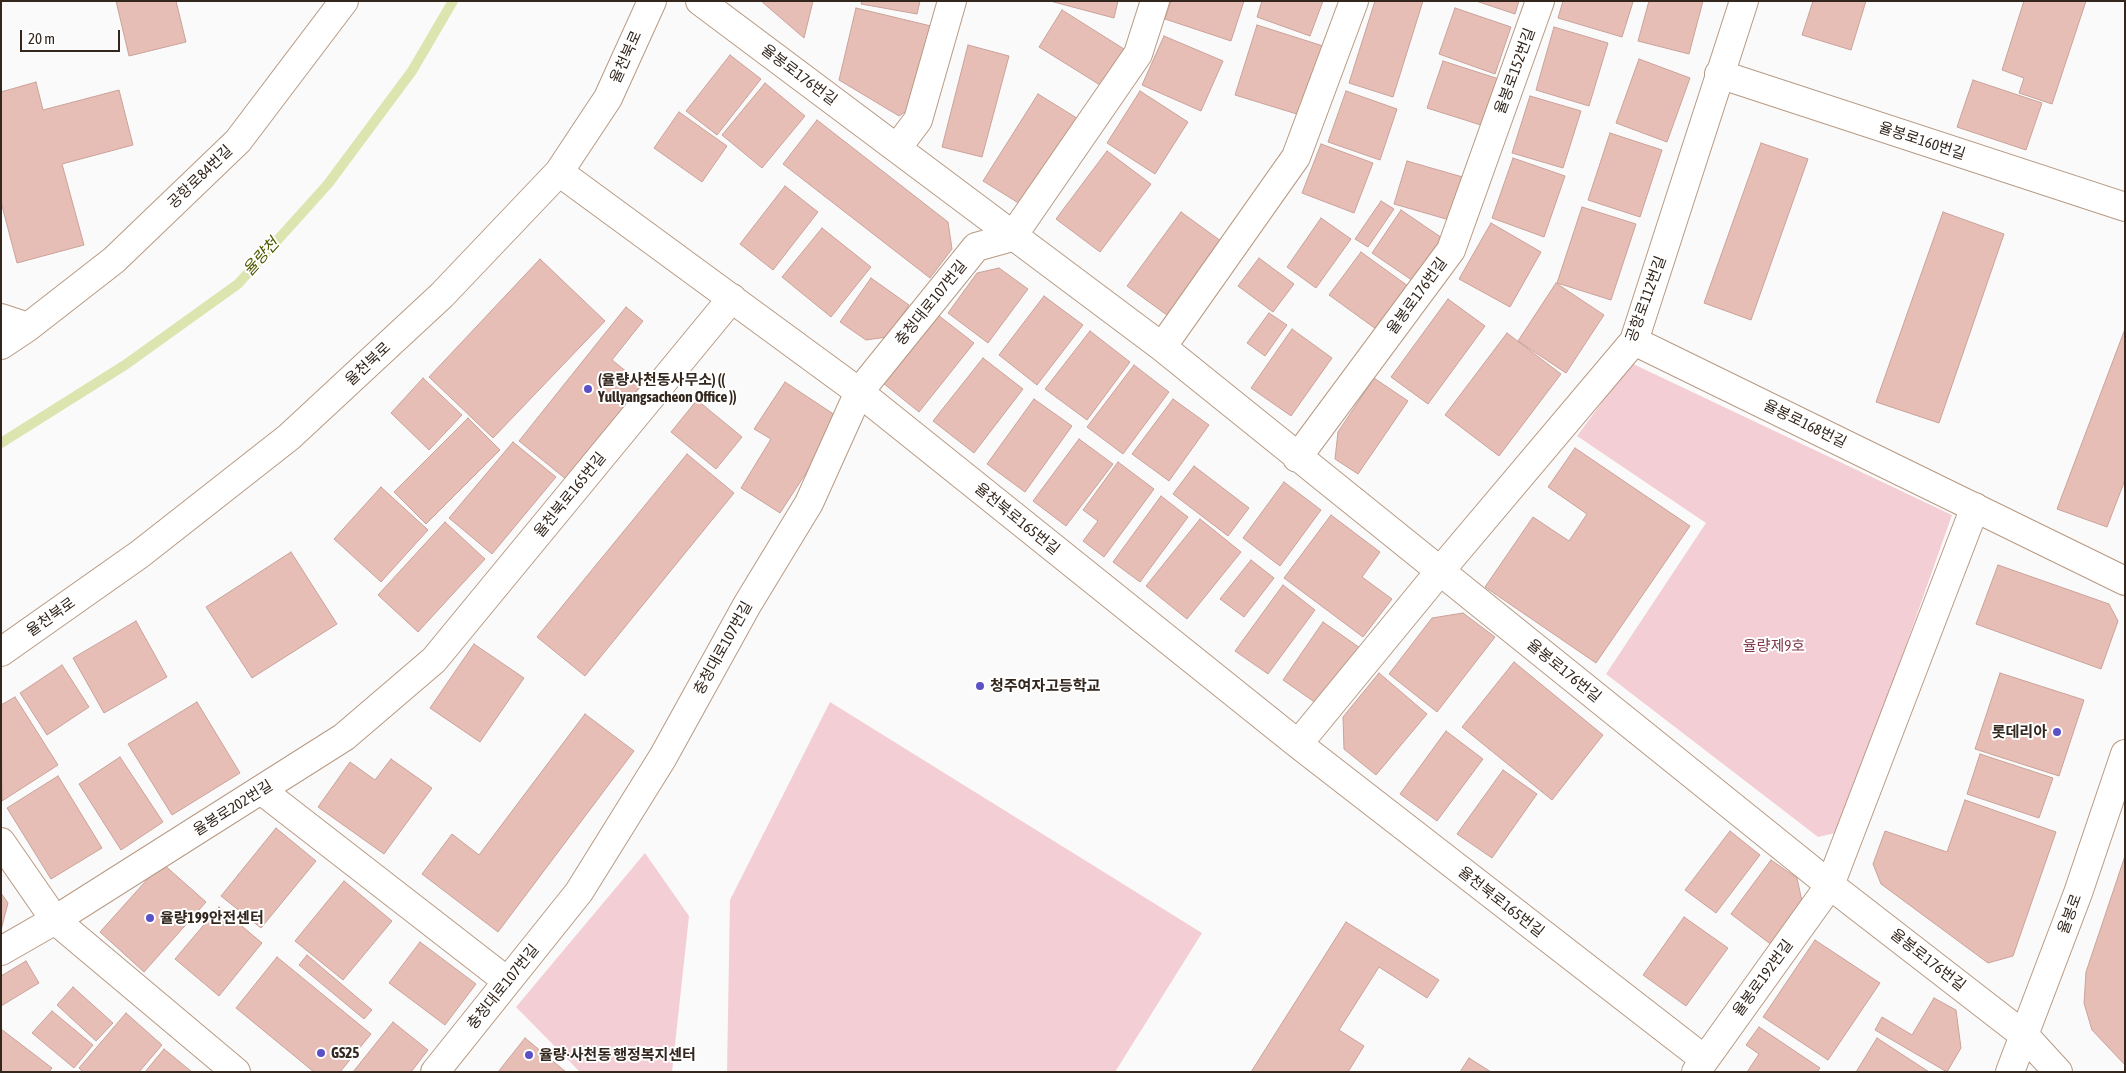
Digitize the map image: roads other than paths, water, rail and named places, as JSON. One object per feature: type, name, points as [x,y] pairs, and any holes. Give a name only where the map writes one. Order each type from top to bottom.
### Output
[{"type":"street","name":"공항로84번길","points":[[1,344],[28,327],[114,260],[238,141],[344,1]]},
{"type":"street","name":"율천북로","points":[[1,652],[140,554],[288,437],[442,295],[559,172],[608,98],[652,1]]},
{"type":"street","name":"율봉로176번길","points":[[700,1],[897,148],[1012,237],[1162,347],[1297,458],[1830,885],[2025,1036],[2058,1072]]},
{"type":"street","points":[[897,148],[918,120],[952,1]]},
{"type":"street","points":[[1012,237],[1138,54],[1156,1]]},
{"type":"street","points":[[1162,347],[1296,157],[1354,1]]},
{"type":"street","name":"율봉로152번길","points":[[1489,141],[1540,1]]},
{"type":"street","name":"공항로112번길","points":[[1440,571],[1634,341],[1744,1]]},
{"type":"street","name":"율봉로160번길","points":[[1719,74],[2125,207]]},
{"type":"street","name":"율봉로176번길","points":[[1297,458],[1451,250],[1489,141]]},
{"type":"street","name":"율천북로165번길","points":[[559,172],[859,392],[1700,1066]]},
{"type":"street","name":"충청대로107번길","points":[[434,1072],[579,892],[663,757],[747,605],[809,503],[859,392],[976,247],[1012,237]]},
{"type":"street","name":"율천북로165번길","points":[[403,686],[434,660],[732,298]]},
{"type":"street","points":[[1,318],[28,327]]},
{"type":"street","name":"율봉로168번길","points":[[1634,341],[2125,582]]},
{"type":"street","points":[[1830,885],[1975,507]]},
{"type":"street","points":[[1298,744],[1440,571]]},
{"type":"street","name":"율봉로202번길","points":[[1,951],[55,920],[344,736],[403,686]]},
{"type":"street","name":"율봉로","points":[[2010,1072],[2078,893],[2125,754]]},
{"type":"street","points":[[260,790],[508,981]]},
{"type":"street","points":[[1,842],[55,920],[236,1072]]},
{"type":"street","name":"율봉로192번길","points":[[1700,1066],[1830,885]]},
{"type":"waterway","name":"율량천","points":[[1,443],[125,365],[238,284],[328,184],[412,71],[453,1]]},
{"type":"place","name":"(율량사천동사무소) (( Yullyangsacheon Office ))","points":[[588,389]]},
{"type":"place","name":"청주여자고등학교","points":[[980,686]]},
{"type":"place","name":"롯데리아","points":[[2057,732]]},
{"type":"place","name":"율량199안전센터","points":[[150,918]]},
{"type":"place","name":"GS25","points":[[321,1053]]},
{"type":"place","name":"율량·사천동 행정복지센터","points":[[529,1055]]},
{"type":"park label","name":"율량제9호","points":[[1774,646]]}]
